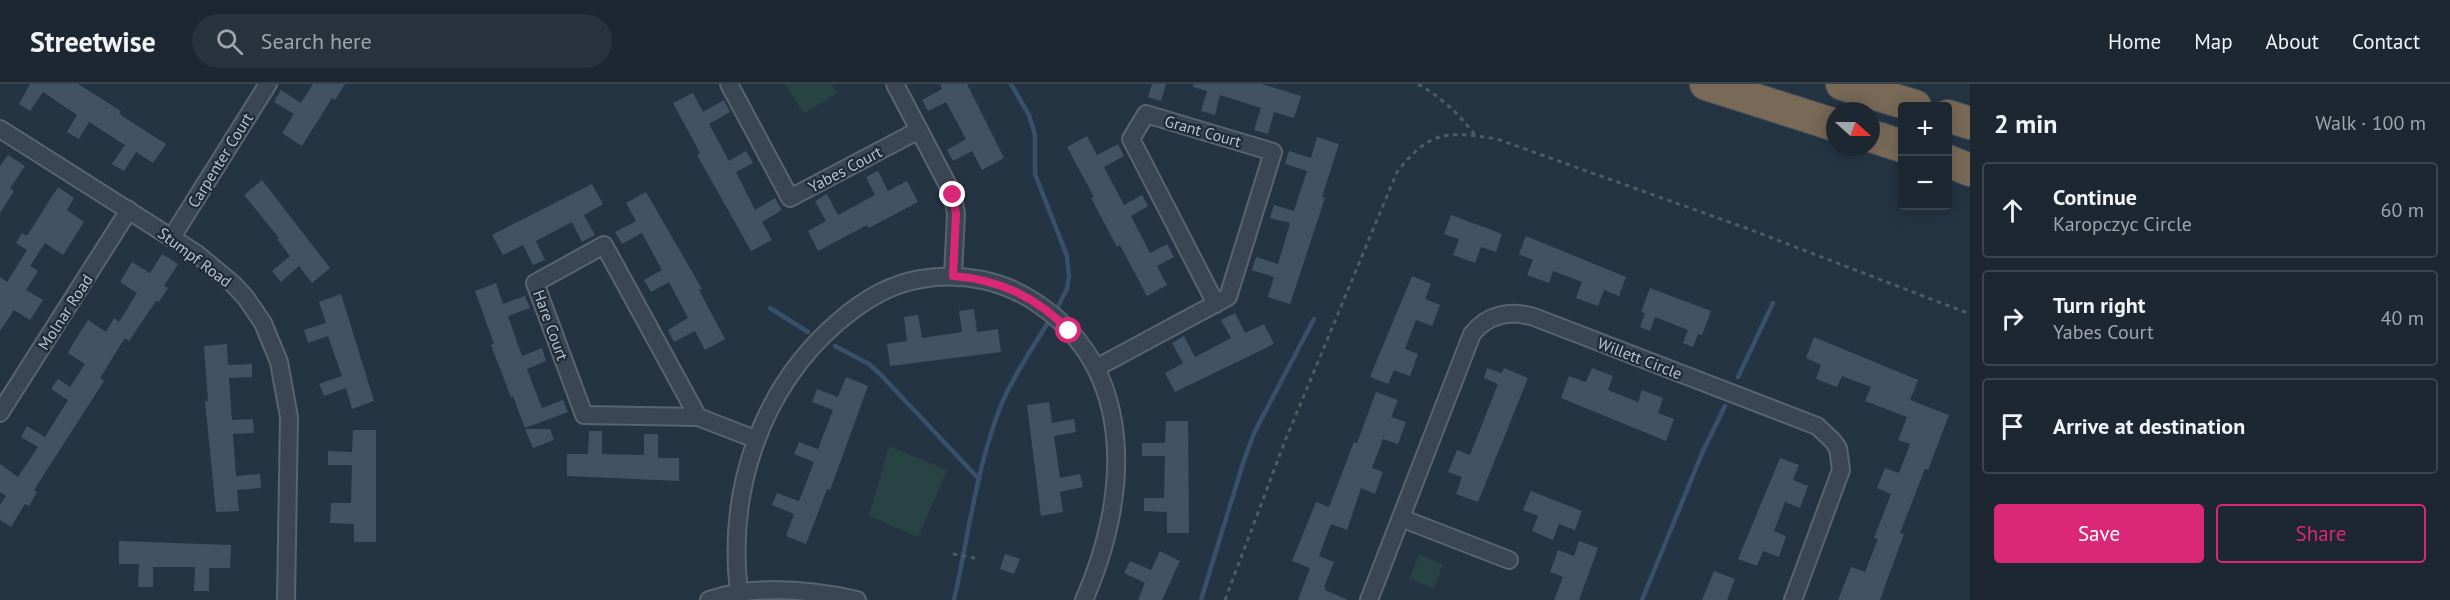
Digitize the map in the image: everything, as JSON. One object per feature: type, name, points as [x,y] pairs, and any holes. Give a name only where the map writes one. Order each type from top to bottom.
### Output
[{"type":"highway","points":[[1706,84],[1826,121]]},
{"type":"highway","points":[[1842,84],[1902,102]]},
{"type":"highway","points":[[1952,118],[1970,123]]},
{"type":"highway","points":[[1880,139],[1898,145]]},
{"type":"highway","points":[[1952,162],[1970,168]]},
{"type":"street","name":"Carpenter Court","points":[[172,237],[268,84]]},
{"type":"street","name":"Yabes Court","points":[[729,84],[790,198],[919,130]]},
{"type":"street","points":[[895,84],[953,195],[956,214],[953,276]]},
{"type":"street","name":"Grant Court","points":[[1096,368],[1216,304],[1228,297],[1273,152],[1146,114],[1131,139],[1216,304]]},
{"type":"street","name":"Stumpf Road","points":[[0,129],[172,237],[215,268],[246,298],[263,323],[279,362],[289,417],[286,600]]},
{"type":"street","name":"Molnar Road","points":[[0,413],[129,210]]},
{"type":"street","name":"Hare Court","points":[[698,417],[604,245],[535,283],[584,415],[698,417],[755,439]]},
{"type":"street","points":[[739,592],[736,560],[737,519],[744,478],[755,439],[770,408],[792,372],[816,344],[845,316],[871,297],[892,286],[920,279],[953,276],[996,284],[1033,300],[1062,323],[1079,342],[1096,368],[1110,403],[1113,422],[1116,461],[1115,491],[1105,545],[1084,600]]},
{"type":"street","name":"Willett Circle","points":[[1369,600],[1472,334],[1491,318],[1502,314],[1523,313],[1817,426],[1832,440],[1840,455],[1840,478],[1793,600]]},
{"type":"street","points":[[1401,518],[1509,560]]},
{"type":"street","points":[[709,600],[739,592],[794,591],[857,600]]},
{"type":"path","points":[[1418,84],[1440,96],[1457,112],[1476,136]]},
{"type":"path","points":[[1225,600],[1285,441],[1397,172],[1413,151],[1435,138],[1460,133],[1497,139],[1746,228],[1970,314]]},
{"type":"path","points":[[953,554],[975,558]]},
{"type":"green space","points":[[785,84],[831,84],[837,93],[804,114]]},
{"type":"green space","points":[[889,446],[947,470],[918,537],[869,516]]},
{"type":"green space","points":[[1419,555],[1443,564],[1434,588],[1409,579]]},
{"type":"building","points":[[30,84],[78,84],[121,111],[119,114],[166,144],[153,163],[136,152],[124,171],[112,164],[125,145],[89,122],[79,139],[67,132],[77,115],[43,92],[30,111],[19,104]]},
{"type":"building","points":[[313,84],[345,84],[335,100],[332,98],[302,146],[282,133],[294,114],[274,102],[281,90],[301,103]]},
{"type":"building","points":[[940,84],[967,84],[1004,158],[982,170],[972,151],[953,161],[947,150],[966,139],[946,102],[928,111],[922,100],[942,89]]},
{"type":"building","points":[[1152,84],[1166,84],[1161,101],[1148,97]]},
{"type":"building","points":[[1194,84],[1262,84],[1301,96],[1294,118],[1274,112],[1268,134],[1254,130],[1261,108],[1220,95],[1215,115],[1201,111],[1207,91],[1193,87]]},
{"type":"building","points":[[693,93],[703,112],[724,100],[730,112],[709,124],[729,161],[746,151],[753,163],[736,172],[755,210],[775,198],[782,210],[762,222],[772,240],[751,251],[697,155],[700,153],[673,103]]},
{"type":"building","points":[[1087,136],[1097,155],[1118,144],[1124,156],[1104,167],[1124,205],[1142,195],[1148,206],[1131,216],[1150,253],[1167,244],[1174,257],[1157,266],[1167,285],[1147,296],[1120,245],[1117,247],[1067,147]]},
{"type":"building","points":[[1317,137],[1339,144],[1322,197],[1325,198],[1290,304],[1268,297],[1274,277],[1252,270],[1256,257],[1278,264],[1290,223],[1270,218],[1274,205],[1294,211],[1307,171],[1285,164],[1289,151],[1311,158]]},
{"type":"building","points":[[8,155],[25,166],[10,188],[14,191],[0,213],[0,166]]},
{"type":"building","points":[[878,171],[888,191],[907,181],[918,202],[818,251],[808,231],[826,221],[815,201],[827,194],[838,215],[875,195],[866,177]]},
{"type":"building","points":[[262,180],[330,268],[312,283],[299,266],[281,282],[272,271],[290,256],[277,239],[279,238],[244,195]]},
{"type":"building","points":[[592,184],[603,204],[584,215],[595,235],[582,242],[572,222],[536,241],[545,260],[533,265],[523,245],[503,255],[492,235]]},
{"type":"building","points":[[58,187],[74,198],[67,210],[84,222],[63,255],[45,243],[30,266],[38,271],[26,290],[43,300],[30,320],[14,310],[0,331],[0,277],[7,282],[27,250],[16,243],[22,233],[27,236]]},
{"type":"building","points":[[646,192],[702,289],[699,290],[725,339],[705,350],[695,331],[674,342],[668,330],[688,318],[669,282],[651,292],[644,280],[662,270],[642,233],[622,244],[615,232],[636,221],[626,203]]},
{"type":"building","points":[[1451,215],[1502,234],[1496,252],[1481,247],[1475,263],[1453,255],[1459,239],[1444,234]]},
{"type":"building","points":[[1526,236],[1626,277],[1619,296],[1604,290],[1598,306],[1576,298],[1582,282],[1553,271],[1549,283],[1527,275],[1533,260],[1519,254]]},
{"type":"building","points":[[162,254],[178,264],[164,286],[168,288],[159,302],[156,301],[129,341],[125,338],[100,378],[104,381],[34,490],[37,492],[29,506],[25,504],[11,527],[0,520],[0,505],[6,496],[0,492],[0,464],[18,477],[38,447],[21,437],[27,426],[45,437],[68,400],[51,389],[58,379],[70,387],[85,364],[68,353],[88,320],[106,332],[114,318],[119,322],[137,293],[120,282],[132,262],[150,273]]},
{"type":"building","points":[[1412,276],[1431,284],[1425,299],[1440,305],[1432,326],[1416,320],[1405,349],[1418,354],[1410,376],[1394,370],[1388,384],[1370,377]]},
{"type":"building","points":[[496,283],[503,304],[525,296],[530,308],[508,316],[522,356],[542,348],[546,361],[527,369],[542,408],[563,400],[568,412],[525,428],[491,345],[494,344],[475,291]]},
{"type":"building","points":[[1650,288],[1711,311],[1702,335],[1698,334],[1693,347],[1683,343],[1688,330],[1655,317],[1650,331],[1640,327],[1645,313],[1641,312]]},
{"type":"building","points":[[341,294],[374,401],[352,409],[346,388],[324,396],[319,384],[342,376],[328,336],[308,343],[304,330],[326,323],[319,302]]},
{"type":"building","points":[[974,309],[977,332],[998,329],[1001,352],[890,366],[887,344],[907,341],[904,317],[918,315],[922,338],[962,332],[959,311]]},
{"type":"building","points":[[1235,313],[1245,333],[1264,324],[1274,344],[1175,392],[1165,373],[1183,363],[1172,343],[1184,336],[1195,357],[1231,338],[1221,320]]},
{"type":"building","points":[[1814,337],[1918,380],[1910,400],[1949,415],[1900,533],[1904,534],[1880,600],[1838,600],[1851,567],[1865,572],[1878,539],[1874,538],[1891,494],[1877,488],[1885,468],[1899,473],[1910,444],[1898,440],[1907,417],[1865,401],[1871,387],[1842,376],[1837,387],[1816,379],[1821,365],[1806,358]]},
{"type":"building","points":[[227,344],[228,365],[252,364],[252,377],[229,378],[232,420],[253,419],[254,433],[233,434],[236,476],[260,474],[261,488],[237,490],[239,511],[216,512],[205,401],[208,401],[204,346]]},
{"type":"building","points":[[1487,368],[1502,373],[1504,368],[1528,378],[1478,502],[1456,494],[1462,477],[1448,472],[1457,450],[1470,455],[1498,384],[1484,378]]},
{"type":"building","points":[[1592,368],[1613,376],[1608,390],[1638,402],[1642,390],[1663,398],[1658,413],[1674,419],[1666,441],[1561,398],[1569,376],[1586,382]]},
{"type":"building","points":[[846,377],[868,386],[830,490],[827,489],[806,544],[786,536],[794,514],[772,505],[777,493],[799,501],[814,462],[794,454],[799,442],[818,449],[833,410],[812,402],[817,389],[838,397]]},
{"type":"building","points":[[1376,392],[1398,400],[1391,417],[1406,422],[1398,444],[1383,439],[1372,468],[1383,472],[1375,494],[1361,488],[1347,530],[1331,524],[1319,556],[1334,562],[1324,587],[1326,587],[1325,590],[1348,600],[1298,600],[1310,568],[1292,561],[1316,502],[1329,507]]},
{"type":"building","points":[[1049,402],[1052,423],[1074,419],[1076,432],[1054,436],[1060,478],[1080,474],[1083,487],[1060,492],[1063,512],[1041,516],[1027,405]]},
{"type":"building","points":[[1166,421],[1188,421],[1189,533],[1167,533],[1167,512],[1144,511],[1144,498],[1164,498],[1165,456],[1142,456],[1142,443],[1165,443]]},
{"type":"building","points":[[525,429],[550,429],[554,440],[533,448]]},
{"type":"building","points":[[353,430],[376,430],[376,542],[354,542],[354,524],[330,523],[331,503],[351,503],[352,465],[328,465],[328,451],[352,452]]},
{"type":"building","points":[[589,431],[602,431],[602,454],[644,455],[644,434],[658,434],[658,458],[679,458],[679,481],[567,476],[567,454],[588,454]]},
{"type":"building","points":[[1780,458],[1799,465],[1793,480],[1808,486],[1800,508],[1785,502],[1774,531],[1786,536],[1779,557],[1763,551],[1757,566],[1738,559]]},
{"type":"building","points":[[1531,491],[1582,511],[1575,530],[1559,524],[1553,540],[1532,531],[1538,516],[1523,510]]},
{"type":"building","points":[[119,541],[231,545],[230,568],[209,568],[209,591],[194,591],[195,567],[153,567],[153,587],[138,587],[139,564],[119,564]]},
{"type":"building","points":[[1579,541],[1598,548],[1579,600],[1554,600],[1563,577],[1550,572],[1558,550],[1574,556]]},
{"type":"building","points":[[1160,551],[1180,561],[1162,600],[1138,600],[1145,583],[1124,573],[1130,561],[1151,570]]},
{"type":"building","points":[[1005,554],[1020,559],[1014,574],[1000,569]]},
{"type":"building","points":[[1714,571],[1735,579],[1727,600],[1702,600]]},
{"type":"waterway","points":[[1011,84],[1029,115],[1035,135],[1035,174],[1067,256],[1069,276],[1067,289],[1055,312]]},
{"type":"waterway","points":[[1738,377],[1773,303]]},
{"type":"waterway","points":[[770,308],[808,332]]},
{"type":"waterway","points":[[954,600],[979,476],[993,427],[1012,381],[1050,319]]},
{"type":"waterway","points":[[1201,600],[1255,431],[1314,319]]},
{"type":"waterway","points":[[835,346],[869,364],[880,374],[979,479]]},
{"type":"waterway","points":[[1642,600],[1703,451],[1725,406]]},
{"type":"route","points":[[953,195],[956,214],[953,276],[981,280],[1022,294],[1044,308],[1069,331]]}]
